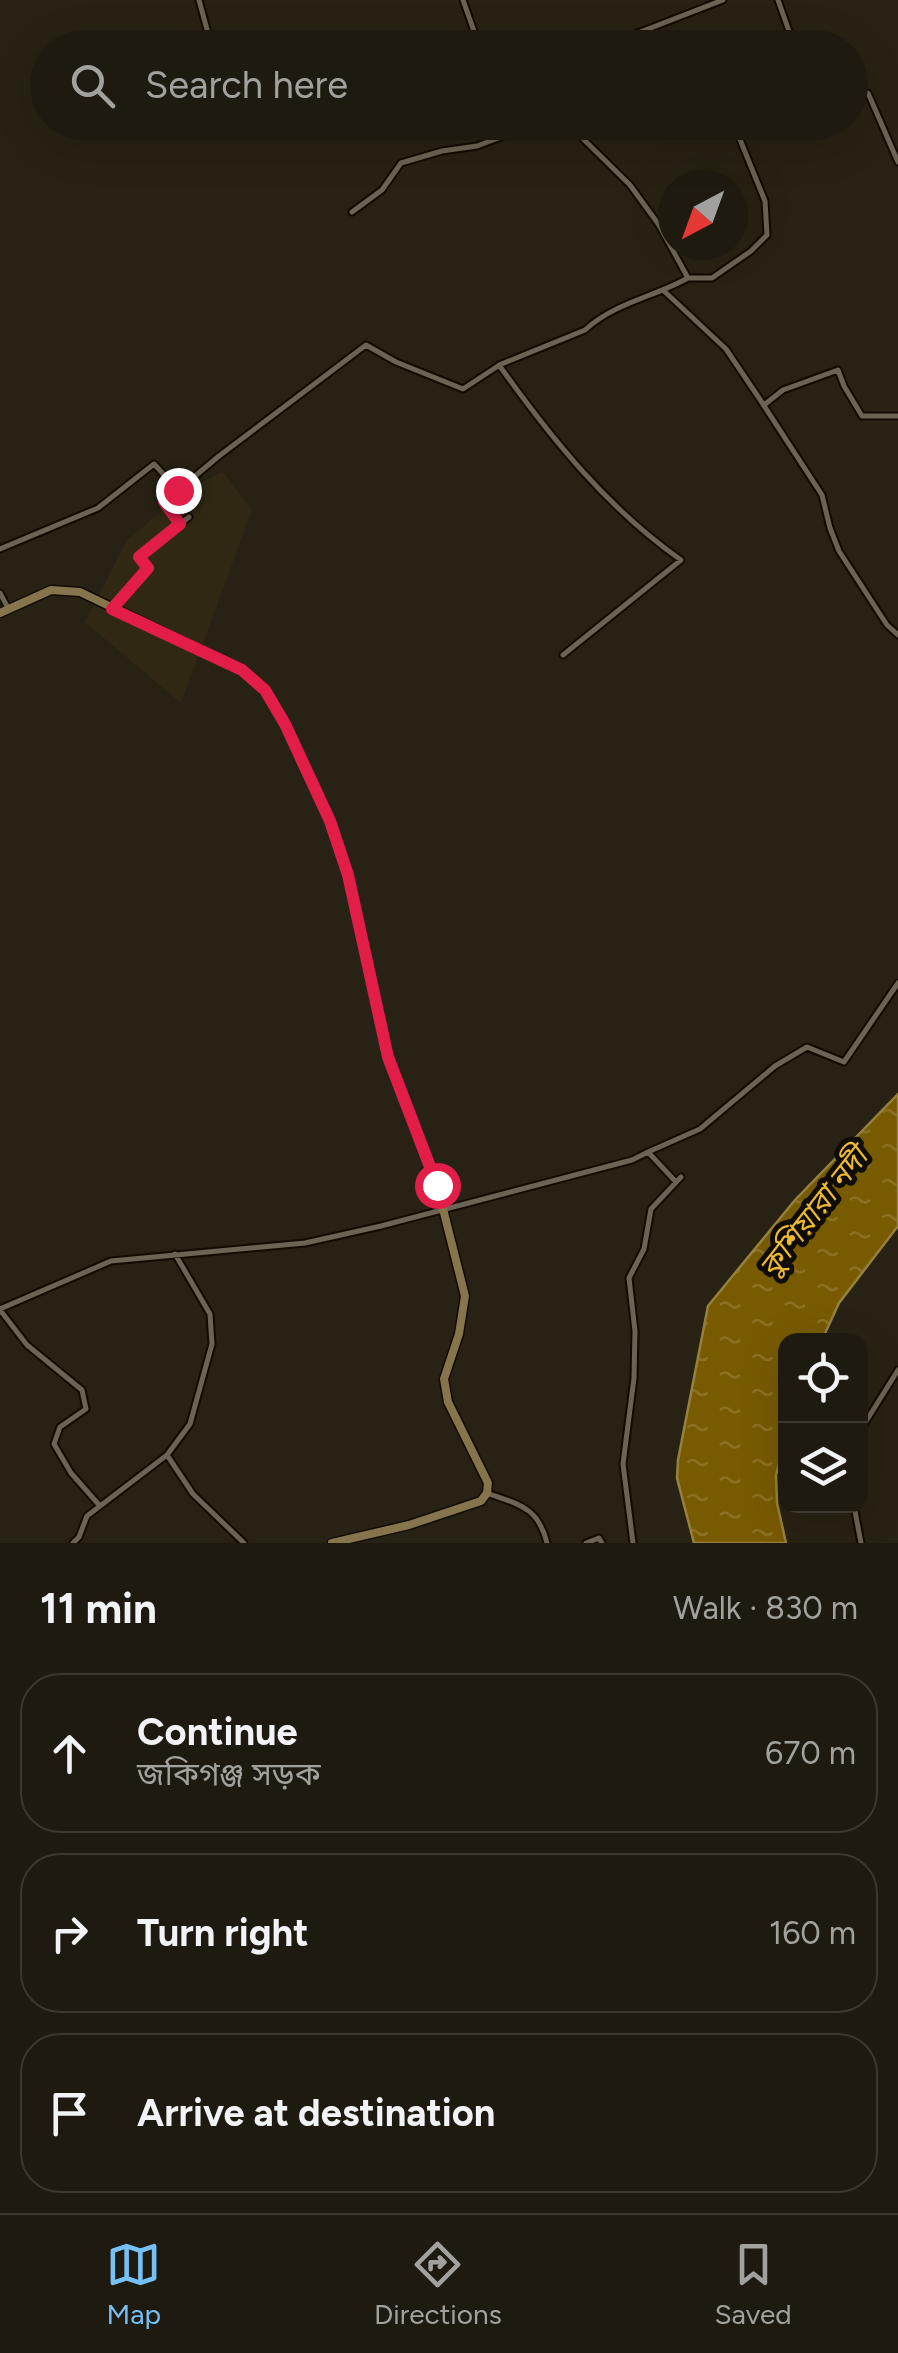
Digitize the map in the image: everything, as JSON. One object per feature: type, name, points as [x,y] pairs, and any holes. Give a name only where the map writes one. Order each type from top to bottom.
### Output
[{"type":"main road","points":[[4,611],[51,590],[80,592],[242,670],[265,690],[285,724],[330,821],[348,875],[388,1057],[443,1210],[465,1296],[459,1334],[444,1379],[448,1402],[488,1483],[487,1494],[481,1501],[409,1525],[332,1543]]},
{"type":"street","points":[[199,0],[207,30]]},
{"type":"street","points":[[463,0],[474,30]]},
{"type":"street","points":[[646,30],[723,0]]},
{"type":"street","points":[[778,0],[788,30]]},
{"type":"street","points":[[868,94],[898,162]]},
{"type":"street","points":[[352,212],[382,190],[402,163],[493,140]]},
{"type":"street","points":[[584,140],[630,185],[659,225],[688,278]]},
{"type":"street","points":[[180,524],[164,502],[366,345],[396,362],[463,389],[499,365],[585,330],[628,303],[688,278],[712,278],[751,251],[766,235],[765,201],[741,140]]},
{"type":"street","points":[[664,291],[726,349],[822,495],[840,552],[887,625],[898,635]]},
{"type":"street","points":[[499,365],[562,449],[616,508],[642,533],[681,560],[563,655]]},
{"type":"street","points":[[764,405],[783,390],[838,370],[862,416],[898,416]]},
{"type":"street","points":[[0,549],[98,508],[154,464],[178,490]]},
{"type":"street","points":[[112,609],[148,568],[139,557],[189,518]]},
{"type":"street","points":[[0,593],[4,611]]},
{"type":"street","points":[[100,1506],[71,1472],[54,1444],[60,1428],[86,1410],[82,1390],[28,1345],[0,1309],[110,1261],[304,1243],[632,1160],[700,1129],[775,1066],[808,1048],[844,1062],[898,983]]},
{"type":"street","points":[[633,1543],[623,1464],[636,1330],[630,1278],[644,1248],[651,1209],[679,1179],[648,1152]]},
{"type":"street","points":[[73,1543],[79,1538],[87,1516],[166,1454],[190,1424],[212,1344],[210,1314],[175,1254]]},
{"type":"street","points":[[866,1423],[898,1370]]},
{"type":"street","points":[[166,1454],[193,1494],[244,1543]]},
{"type":"street","points":[[487,1494],[532,1512],[543,1527],[547,1543]]},
{"type":"street","points":[[856,1513],[862,1543]]},
{"type":"street","points":[[586,1543],[599,1538],[602,1543]]},
{"type":"shaded area","points":[[222,471],[252,510],[181,703],[85,622],[127,540],[182,495]]},
{"type":"water","name":"কুশিয়ারা নদী","points":[[898,1094],[898,1226],[839,1303],[825,1333],[778,1333],[777,1503],[786,1543],[694,1543],[677,1478],[678,1460],[708,1306],[795,1200]]},
{"type":"route","points":[[178,490],[164,502],[180,524],[139,557],[148,568],[112,609],[242,670],[265,690],[285,724],[330,821],[348,875],[388,1057],[437,1185]]}]
